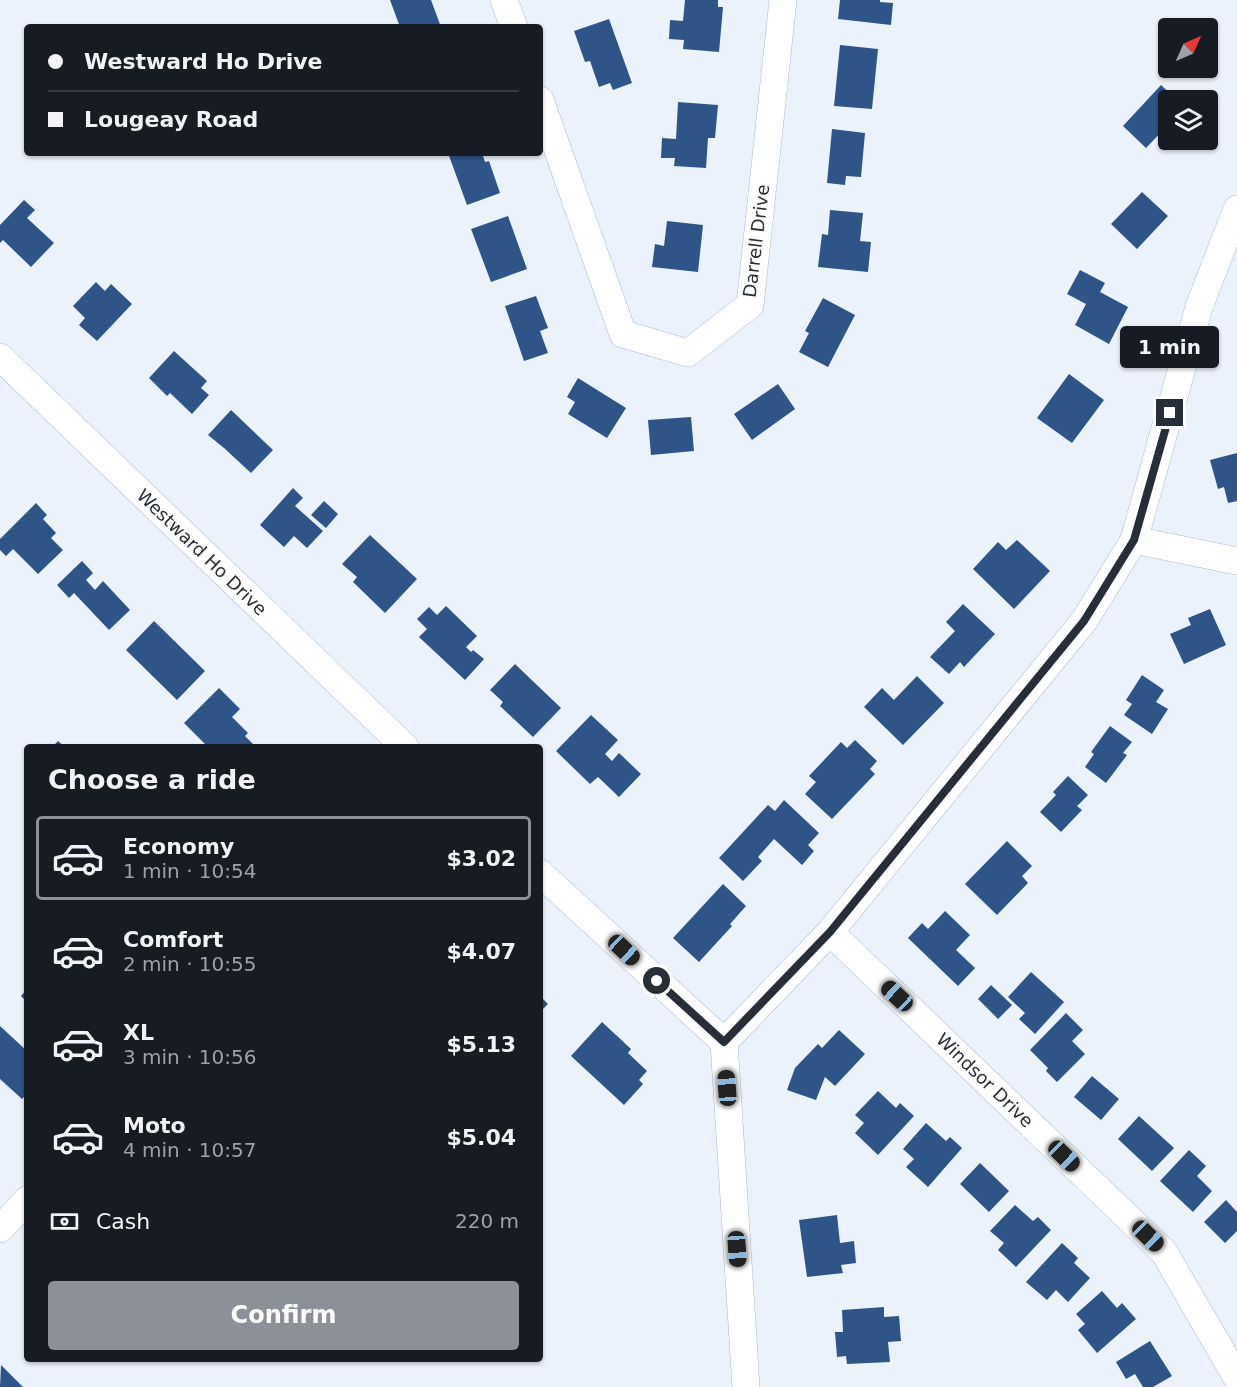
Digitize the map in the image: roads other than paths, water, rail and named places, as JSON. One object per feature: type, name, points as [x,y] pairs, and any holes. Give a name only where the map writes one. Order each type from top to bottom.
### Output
[{"type":"street","points":[[504,0],[513,24]]},
{"type":"street","name":"Darrell Drive","points":[[543,108],[624,334],[688,353],[750,305],[783,0]]},
{"type":"street","points":[[724,1042],[830,932],[1084,621],[1134,540],[1199,307],[1237,209]]},
{"type":"street","name":"Westward Ho Drive","points":[[0,357],[402,744]]},
{"type":"street","points":[[1134,540],[1237,561]]},
{"type":"street","points":[[543,876],[724,1042],[746,1387]]},
{"type":"street","name":"Windsor Drive","points":[[830,932],[1164,1252],[1237,1378]]},
{"type":"street","points":[[0,1229],[24,1203]]}]
